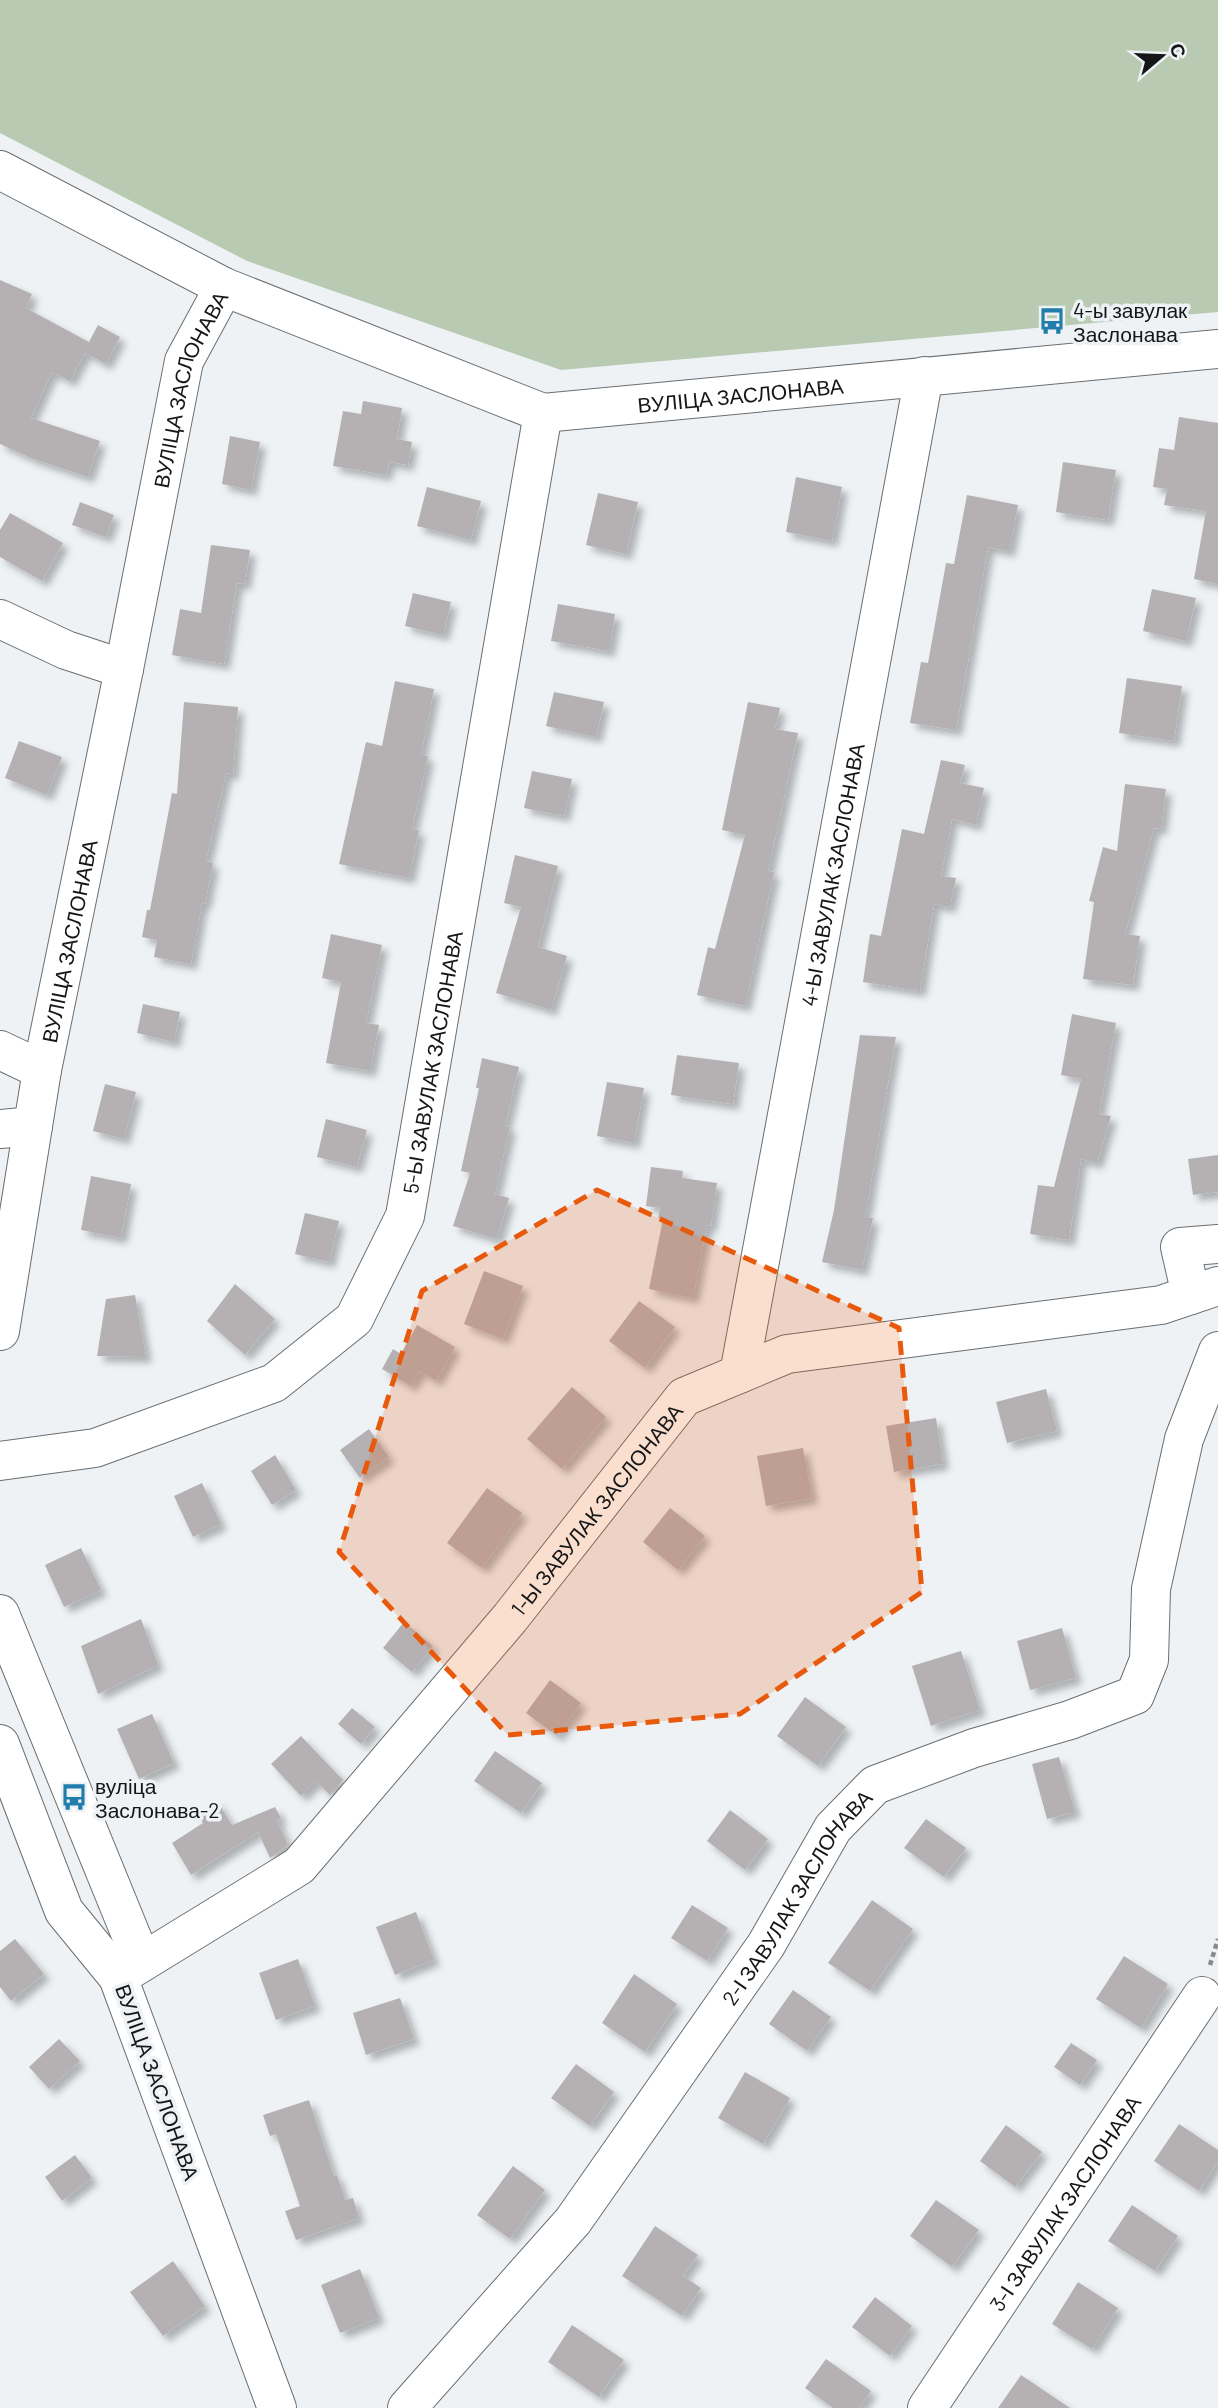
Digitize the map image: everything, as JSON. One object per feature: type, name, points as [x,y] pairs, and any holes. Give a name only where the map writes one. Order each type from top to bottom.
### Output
[{"type":"street","points":[[0,170],[225,287]]},
{"type":"street","name":"ВУЛІЦА ЗАСЛОНАВА","points":[[0,1331],[16,1128],[42,1070],[184,361],[225,287],[543,412],[1218,349]]},
{"type":"street","name":"4-Ы ЗАВУЛАК ЗАСЛОНАВА","points":[[739,1374],[924,376]]},
{"type":"street","name":"5-Ы ЗАВУЛАК ЗАСЛОНАВА","points":[[0,1461],[95,1448],[274,1383],[354,1319],[404,1216],[543,412]]},
{"type":"street","points":[[0,619],[66,650],[124,669]]},
{"type":"street","points":[[0,1050],[42,1070]]},
{"type":"street","points":[[1204,1291],[1180,1247],[1218,1244]]},
{"type":"street","name":"1-Ы ЗАВУЛАК ЗАСЛОНАВА","points":[[130,1970],[299,1866],[510,1618],[684,1397],[787,1354],[1160,1305],[1204,1291]]},
{"type":"street","name":"2-І ЗАВУЛАК ЗАСЛОНАВА","points":[[407,2408],[573,2221],[766,1945],[833,1828],[875,1786],[974,1748],[1070,1720],[1135,1695],[1149,1660],[1152,1589],[1184,1439],[1218,1351]]},
{"type":"street","name":"ВУЛІЦА ЗАСЛОНАВА","points":[[0,1614],[130,1970],[277,2408]]},
{"type":"street","points":[[0,1744],[64,1911],[130,1970]]},
{"type":"street","name":"3-І ЗАВУЛАК ЗАСЛОНАВА","points":[[927,2408],[1202,1996]]},
{"type":"highlighted area","points":[[597,1190],[899,1328],[922,1592],[740,1714],[508,1735],[339,1552],[422,1291]]},
{"type":"green space","points":[[0,0],[1218,0],[1218,312],[561,370],[247,261],[0,133]]},
{"type":"building","points":[[0,280],[32,294],[26,308],[89,342],[98,325],[120,337],[106,364],[85,353],[70,381],[52,372],[31,418],[100,441],[88,477],[31,458],[0,444]]},
{"type":"building","points":[[363,401],[402,408],[397,439],[412,442],[408,465],[389,462],[386,475],[333,466],[343,411],[361,414]]},
{"type":"building","points":[[1179,417],[1218,423],[1218,584],[1194,579],[1206,511],[1164,505],[1167,489],[1153,487],[1159,448],[1174,450]]},
{"type":"building","points":[[230,436],[260,442],[251,490],[222,484]]},
{"type":"building","points":[[1063,462],[1116,470],[1108,520],[1056,512]]},
{"type":"building","points":[[796,477],[842,487],[832,541],[786,532]]},
{"type":"building","points":[[427,487],[481,501],[471,540],[417,526]]},
{"type":"building","points":[[598,493],[638,502],[626,554],[586,545]]},
{"type":"building","points":[[967,495],[1018,505],[1009,551],[988,547],[956,730],[910,723],[921,662],[928,663],[946,563],[954,564]]},
{"type":"building","points":[[80,502],[114,515],[106,537],[72,525]]},
{"type":"building","points":[[10,513],[63,543],[42,581],[0,557],[0,530]]},
{"type":"building","points":[[211,545],[250,550],[245,584],[237,583],[224,664],[172,655],[180,609],[201,613]]},
{"type":"building","points":[[1152,589],[1196,598],[1186,641],[1143,631]]},
{"type":"building","points":[[413,593],[451,602],[443,635],[405,626]]},
{"type":"building","points":[[558,604],[615,614],[609,651],[551,641]]},
{"type":"building","points":[[1127,678],[1182,686],[1174,741],[1119,733]]},
{"type":"building","points":[[395,681],[434,689],[421,755],[428,756],[412,829],[419,830],[409,878],[339,864],[366,742],[382,746]]},
{"type":"building","points":[[554,692],[604,702],[596,737],[546,726]]},
{"type":"building","points":[[184,702],[238,707],[233,774],[226,773],[206,861],[213,863],[205,904],[202,903],[191,964],[154,957],[157,940],[142,937],[147,910],[150,910],[172,793],[177,794]]},
{"type":"building","points":[[748,702],[780,708],[775,729],[798,733],[768,871],[774,872],[745,1006],[697,995],[708,947],[715,949],[745,835],[722,830]]},
{"type":"building","points":[[19,741],[62,757],[47,795],[5,778]]},
{"type":"building","points":[[941,760],[965,765],[960,783],[984,788],[976,825],[952,819],[941,876],[956,878],[950,907],[934,904],[920,991],[863,982],[870,934],[881,936],[902,829],[924,834]]},
{"type":"building","points":[[532,771],[572,779],[564,816],[524,808]]},
{"type":"building","points":[[1125,784],[1166,789],[1161,829],[1154,828],[1125,934],[1140,936],[1133,985],[1083,979],[1094,902],[1089,901],[1103,847],[1117,851]]},
{"type":"building","points":[[515,855],[558,866],[538,947],[567,956],[551,1010],[496,993],[521,907],[504,903]]},
{"type":"building","points":[[331,934],[382,945],[366,1023],[379,1025],[370,1071],[326,1063],[341,982],[322,978]]},
{"type":"building","points":[[143,1004],[180,1012],[174,1042],[137,1033]]},
{"type":"building","points":[[1072,1014],[1116,1023],[1099,1114],[1111,1116],[1097,1163],[1081,1159],[1069,1240],[1030,1234],[1038,1185],[1054,1187],[1081,1079],[1061,1075]]},
{"type":"building","points":[[860,1035],[896,1037],[865,1217],[873,1218],[862,1270],[822,1262],[834,1210]]},
{"type":"building","points":[[677,1055],[739,1063],[733,1104],[671,1095]]},
{"type":"building","points":[[482,1058],[519,1067],[505,1126],[510,1127],[495,1194],[509,1198],[497,1239],[453,1226],[470,1173],[461,1171],[479,1088],[476,1088]]},
{"type":"building","points":[[607,1082],[644,1088],[634,1143],[597,1136]]},
{"type":"building","points":[[105,1084],[136,1092],[124,1139],[93,1131]]},
{"type":"building","points":[[326,1119],[367,1130],[357,1167],[317,1157]]},
{"type":"building","points":[[1218,1155],[1218,1192],[1193,1195],[1188,1159]]},
{"type":"building","points":[[651,1167],[683,1171],[682,1178],[717,1183],[711,1226],[707,1225],[693,1298],[649,1289],[663,1219],[658,1218],[660,1208],[646,1206]]},
{"type":"building","points":[[91,1176],[131,1184],[121,1238],[81,1230]]},
{"type":"building","points":[[305,1213],[339,1221],[329,1262],[295,1254]]},
{"type":"building","points":[[484,1271],[523,1286],[503,1339],[464,1324]]},
{"type":"building","points":[[235,1284],[275,1319],[245,1355],[207,1321]]},
{"type":"building","points":[[135,1295],[146,1357],[97,1356],[106,1299]]},
{"type":"building","points":[[639,1301],[675,1327],[645,1368],[609,1341]]},
{"type":"building","points":[[417,1325],[455,1347],[436,1381],[420,1371],[411,1386],[382,1369],[393,1349],[401,1354]]},
{"type":"building","points":[[572,1387],[606,1417],[562,1469],[527,1439]]},
{"type":"building","points":[[1046,1389],[1057,1431],[1007,1443],[996,1402]]},
{"type":"building","points":[[936,1418],[943,1464],[894,1472],[886,1426]]},
{"type":"building","points":[[369,1429],[389,1457],[360,1478],[340,1450]]},
{"type":"building","points":[[803,1448],[812,1498],[766,1506],[757,1456]]},
{"type":"building","points":[[275,1455],[296,1490],[272,1505],[251,1471]]},
{"type":"building","points":[[202,1483],[221,1524],[193,1537],[174,1496]]},
{"type":"building","points":[[487,1488],[522,1513],[482,1568],[447,1543]]},
{"type":"building","points":[[670,1508],[705,1536],[678,1570],[643,1542]]},
{"type":"building","points":[[81,1548],[101,1590],[64,1607],[45,1565]]},
{"type":"building","points":[[141,1619],[158,1665],[98,1694],[81,1646]]},
{"type":"building","points":[[404,1622],[433,1646],[412,1672],[383,1648]]},
{"type":"building","points":[[1062,1628],[1076,1678],[1030,1690],[1017,1641]]},
{"type":"building","points":[[961,1651],[980,1710],[931,1726],[912,1666]]},
{"type":"building","points":[[550,1680],[581,1703],[557,1736],[526,1713]]},
{"type":"building","points":[[805,1697],[846,1727],[818,1766],[777,1736]]},
{"type":"building","points":[[352,1708],[375,1727],[361,1744],[338,1724]]},
{"type":"building","points":[[152,1714],[174,1763],[139,1779],[117,1729]]},
{"type":"building","points":[[301,1736],[343,1780],[330,1795],[316,1781],[301,1796],[271,1764]]},
{"type":"building","points":[[495,1751],[542,1783],[521,1813],[474,1781]]},
{"type":"building","points":[[1059,1757],[1075,1812],[1047,1819],[1032,1764]]},
{"type":"building","points":[[217,1801],[232,1825],[275,1807],[281,1818],[277,1820],[288,1845],[270,1858],[258,1832],[191,1875],[172,1843],[203,1823],[197,1814]]},
{"type":"building","points":[[730,1810],[768,1839],[745,1870],[707,1841]]},
{"type":"building","points":[[926,1819],[966,1848],[944,1877],[904,1848]]},
{"type":"building","points":[[872,1900],[913,1929],[870,1991],[828,1963]]},
{"type":"building","points":[[692,1905],[728,1928],[707,1961],[671,1938]]},
{"type":"building","points":[[416,1912],[434,1960],[395,1975],[376,1927]]},
{"type":"building","points":[[15,1939],[44,1974],[11,2001],[0,1987],[0,1951]]},
{"type":"building","points":[[1124,1956],[1168,1984],[1141,2028],[1096,1999]]},
{"type":"building","points":[[298,1959],[315,2006],[276,2020],[259,1973]]},
{"type":"building","points":[[634,1974],[677,2004],[645,2052],[602,2023]]},
{"type":"building","points":[[793,1990],[831,2017],[807,2051],[769,2024]]},
{"type":"building","points":[[400,1998],[414,2039],[366,2055],[353,2013]]},
{"type":"building","points":[[59,2039],[80,2061],[49,2089],[29,2067]]},
{"type":"building","points":[[1071,2043],[1097,2060],[1080,2085],[1054,2067]]},
{"type":"building","points":[[576,2064],[614,2092],[590,2126],[551,2098]]},
{"type":"building","points":[[745,2072],[790,2098],[763,2144],[718,2118]]},
{"type":"building","points":[[309,2100],[334,2176],[337,2175],[345,2200],[353,2198],[359,2218],[296,2240],[285,2211],[300,2206],[276,2134],[270,2136],[263,2115]]},
{"type":"building","points":[[1179,2124],[1218,2150],[1218,2161],[1199,2191],[1154,2161]]},
{"type":"building","points":[[1006,2125],[1042,2152],[1015,2187],[980,2161]]},
{"type":"building","points":[[75,2155],[92,2178],[62,2201],[45,2177]]},
{"type":"building","points":[[513,2166],[545,2190],[510,2239],[477,2215]]},
{"type":"building","points":[[936,2200],[979,2230],[952,2267],[910,2236]]},
{"type":"building","points":[[1132,2205],[1178,2236],[1155,2271],[1108,2241]]},
{"type":"building","points":[[655,2226],[698,2255],[683,2276],[701,2288],[682,2316],[622,2276]]},
{"type":"building","points":[[173,2261],[205,2306],[163,2336],[130,2292]]},
{"type":"building","points":[[360,2269],[379,2318],[340,2333],[321,2285]]},
{"type":"building","points":[[1078,2282],[1118,2308],[1092,2349],[1052,2324]]},
{"type":"building","points":[[875,2297],[912,2326],[890,2356],[852,2327]]},
{"type":"building","points":[[572,2325],[624,2360],[599,2397],[548,2362]]},
{"type":"building","points":[[826,2359],[871,2391],[859,2408],[833,2408],[805,2388]]},
{"type":"building","points":[[1021,2375],[1070,2408],[998,2408]]},
{"type":"place","name":"4-ы завулак Заслонава","points":[[1052,321]]},
{"type":"place","name":"вуліца Заслонава-2","points":[[74,1797]]}]
